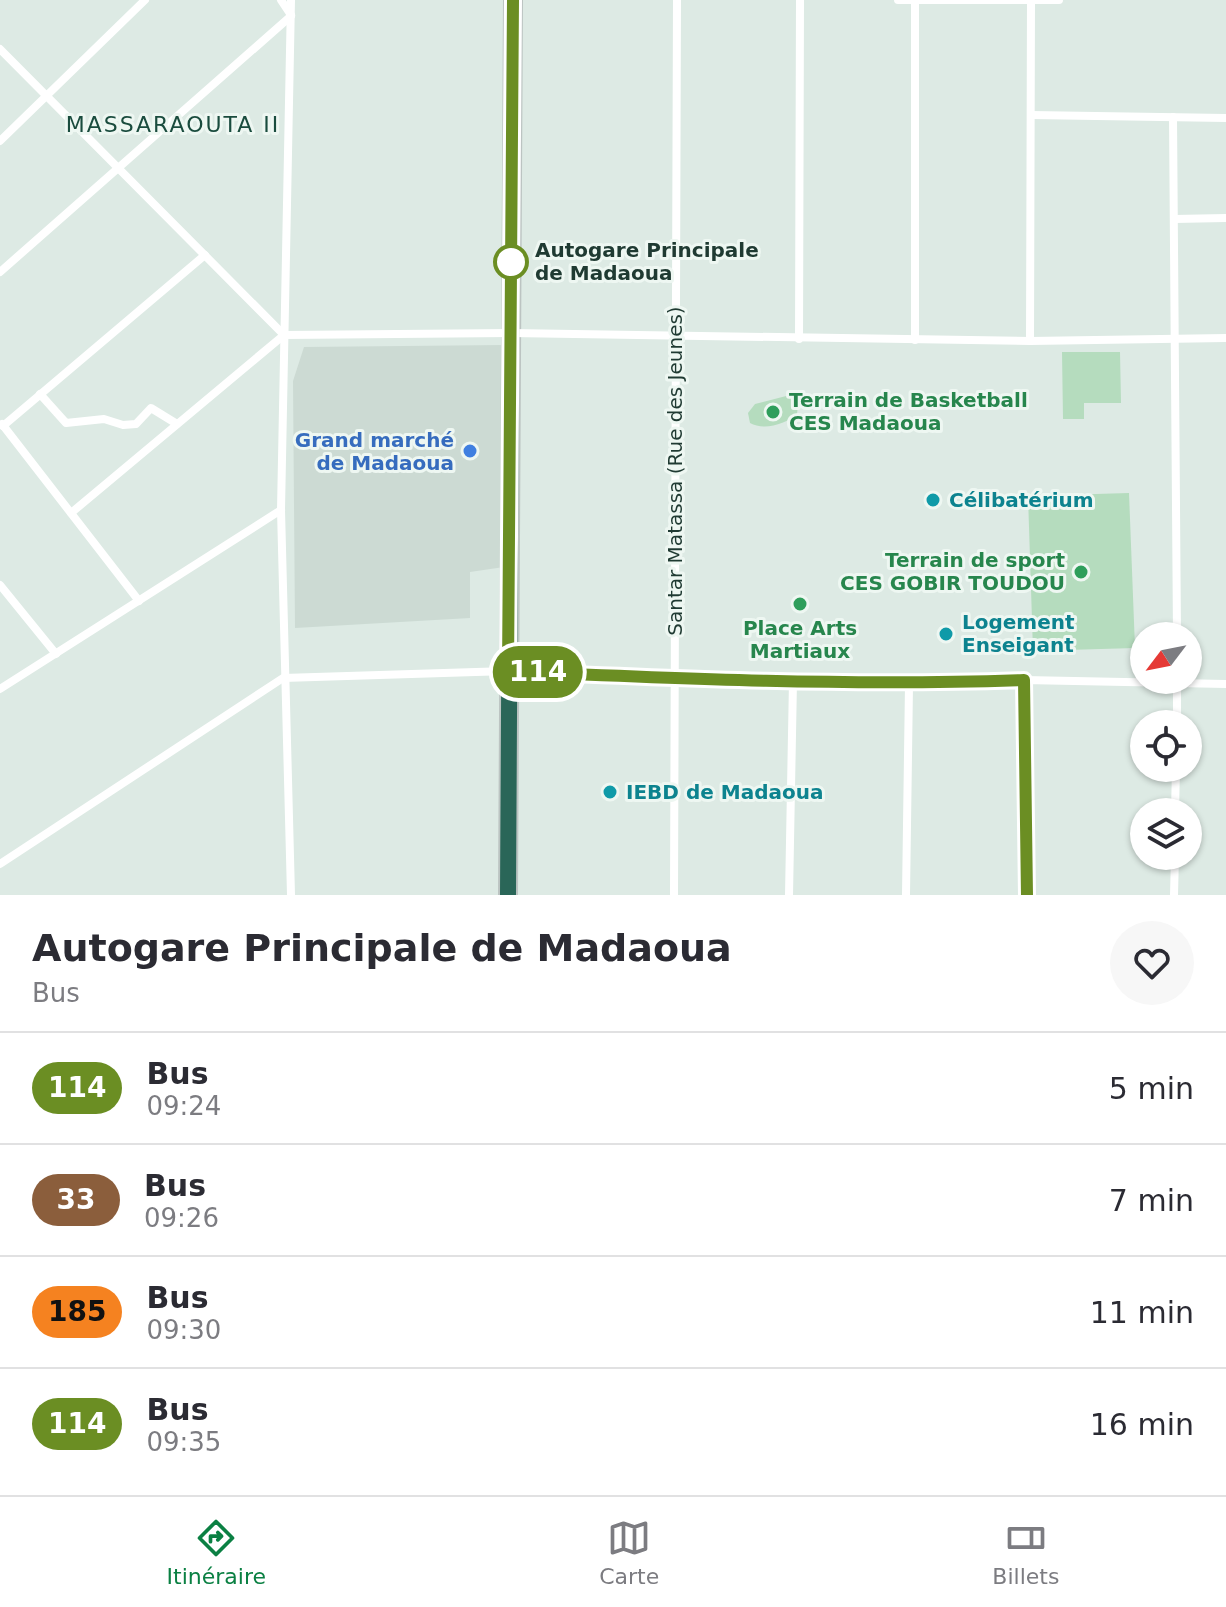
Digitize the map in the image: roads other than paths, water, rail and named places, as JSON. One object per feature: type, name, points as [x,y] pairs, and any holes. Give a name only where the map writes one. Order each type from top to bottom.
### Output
[{"type":"highway","points":[[508,895],[513,0]]},
{"type":"street","points":[[0,141],[145,0]]},
{"type":"street","points":[[281,0],[291,16]]},
{"type":"street","points":[[291,0],[281,510],[291,895]]},
{"type":"street","name":"Santar Matassa (Rue des Jeunes)","points":[[674,895],[677,0]]},
{"type":"street","points":[[799,339],[800,0]]},
{"type":"street","points":[[898,0],[1059,0]]},
{"type":"street","points":[[915,0],[915,340]]},
{"type":"street","points":[[1030,341],[1031,0]]},
{"type":"street","points":[[0,272],[291,16]]},
{"type":"street","points":[[0,49],[284,335]]},
{"type":"street","points":[[1031,115],[1226,118]]},
{"type":"street","points":[[1173,117],[1177,622]]},
{"type":"street","points":[[1174,219],[1226,218]]},
{"type":"street","points":[[139,601],[2,424],[205,255]]},
{"type":"street","points":[[71,513],[284,335],[511,333],[675,338],[1030,341],[1226,338]]},
{"type":"street","points":[[40,394],[66,423],[104,419],[123,425],[136,424],[151,408],[177,424]]},
{"type":"street","points":[[0,689],[281,510]]},
{"type":"street","points":[[0,585],[56,654]]},
{"type":"street","points":[[0,864],[283,678],[508,671],[674,680],[909,685],[1130,680]]},
{"type":"street","points":[[1024,680],[1027,895]]},
{"type":"street","points":[[789,895],[793,681]]},
{"type":"street","points":[[1202,682],[1226,684]]},
{"type":"street","points":[[906,895],[909,685]]},
{"type":"street","points":[[1174,895],[1175,870]]},
{"type":"place","name":"Autogare Principale de Madaoua","points":[[511,262]]},
{"type":"place","name":"Terrain de Basketball CES Madaoua","points":[[773,412]]},
{"type":"place","name":"Grand marché de Madaoua","points":[[470,451]]},
{"type":"place","name":"Célibatérium","points":[[933,500]]},
{"type":"place","name":"Terrain de sport CES GOBIR TOUDOU","points":[[1081,572]]},
{"type":"place","name":"Place Arts Martiaux","points":[[800,604]]},
{"type":"place","name":"Logement Enseigant","points":[[946,634]]},
{"type":"place","name":"IEBD de Madaoua","points":[[610,792]]},
{"type":"district","name":"MASSARAOUTA II","points":[[173,124]]}]
